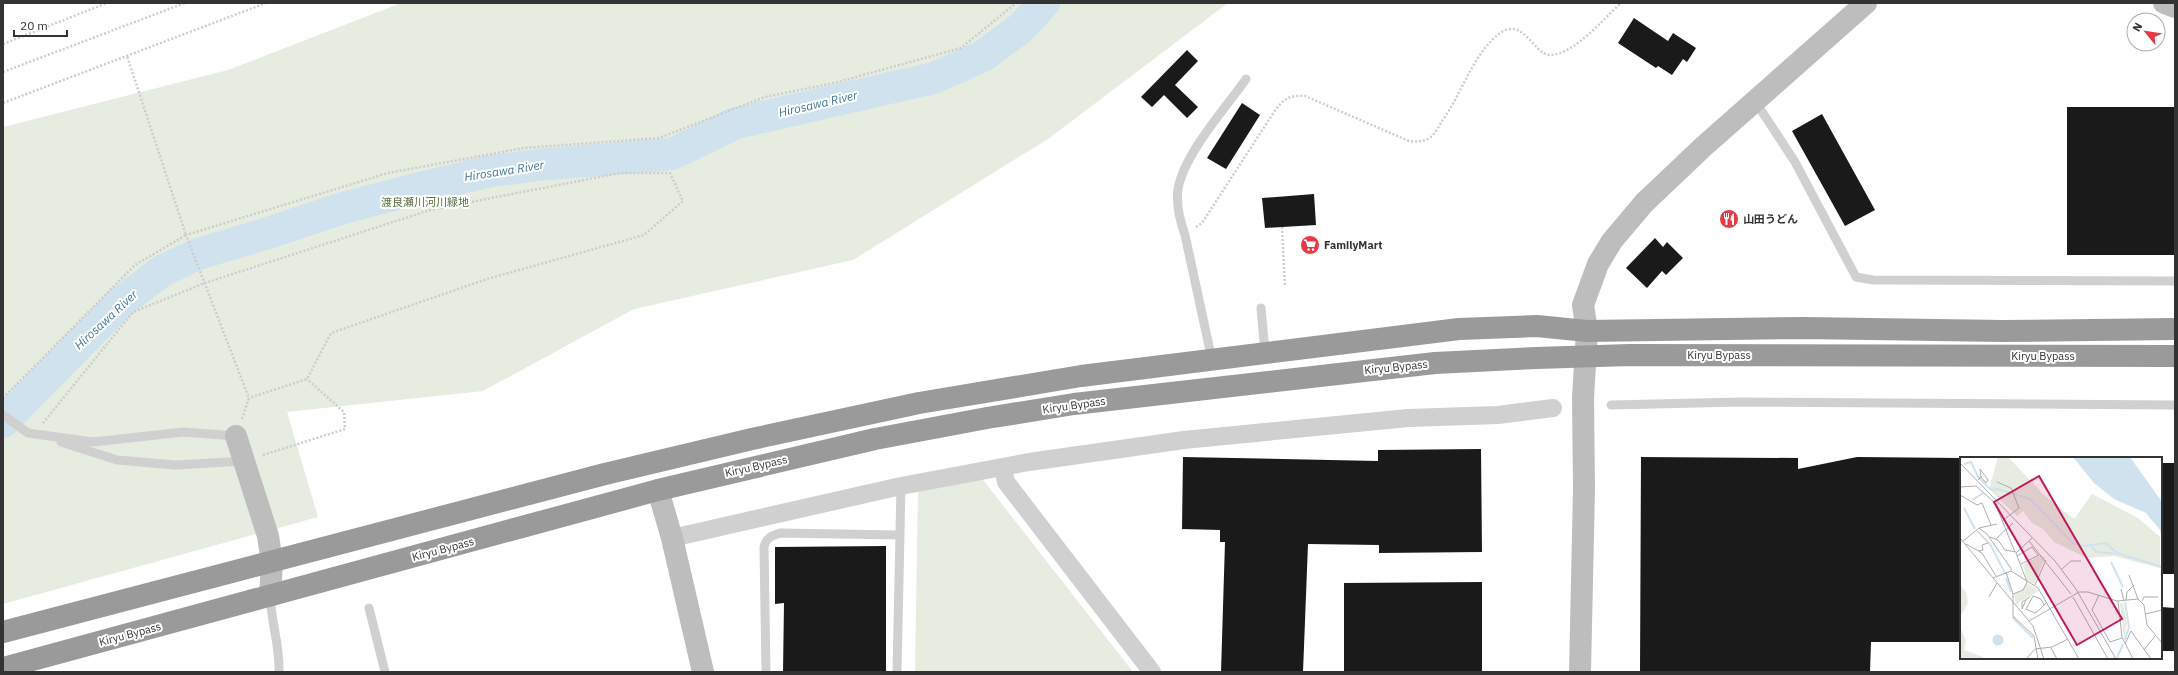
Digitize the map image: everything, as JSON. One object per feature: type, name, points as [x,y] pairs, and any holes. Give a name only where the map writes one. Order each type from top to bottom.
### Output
[{"type":"highway","points":[[3,632],[605,474],[759,437],[919,403],[991,391],[1265,352],[1459,329],[1537,326],[1586,331],[1804,328],[2002,332],[2175,329]]},
{"type":"highway","name":"Kiryu Bypass","points":[[3,668],[658,490],[875,439],[987,418],[1074,404],[1435,363],[1630,355],[2175,356]]},
{"type":"street","points":[[1580,672],[1586,331],[1583,305],[1598,264],[1612,241],[1644,203],[1755,100],[1866,3]]},
{"type":"street","points":[[2164,3],[2175,7]]},
{"type":"street","points":[[672,538],[901,486],[1003,468],[1184,440],[1408,418],[1498,415],[1553,408]]},
{"type":"street","points":[[236,436],[268,536],[272,562],[270,596]]},
{"type":"street","points":[[1003,468],[1006,482],[1152,672]]},
{"type":"street","points":[[658,490],[672,538],[703,672]]},
{"type":"lane","points":[[1212,360],[1185,235],[1179,220],[1178,190],[1184,170],[1193,154],[1246,79]]},
{"type":"lane","points":[[1755,100],[1795,162],[1856,277],[1873,280],[2175,282]]},
{"type":"lane","points":[[1261,308],[1265,352]]},
{"type":"lane","points":[[1611,405],[1741,402],[2175,406]]},
{"type":"lane","points":[[3,415],[31,433],[117,460],[175,465],[245,461]]},
{"type":"lane","points":[[31,433],[93,442],[183,432],[236,436]]},
{"type":"lane","points":[[896,672],[901,486]]},
{"type":"lane","points":[[766,672],[765,540],[772,535],[780,533],[900,535]]},
{"type":"lane","points":[[270,596],[270,608],[278,640],[279,672]]},
{"type":"lane","points":[[369,608],[385,672]]},
{"type":"path","points":[[3,44],[107,3]]},
{"type":"path","points":[[3,72],[186,3]]},
{"type":"path","points":[[3,103],[266,3]]},
{"type":"path","points":[[3,398],[135,265],[186,235],[388,173],[524,148],[659,138],[765,97],[834,83],[961,48],[1016,3]]},
{"type":"path","points":[[1185,235],[1202,223],[1274,112],[1281,102],[1288,97],[1305,96],[1409,141],[1420,142],[1431,137],[1452,107],[1479,55],[1502,32],[1508,29],[1516,30],[1528,37],[1541,51],[1549,55],[1561,53],[1576,44],[1621,3]]},
{"type":"path","points":[[127,56],[186,235],[249,398],[236,436]]},
{"type":"path","points":[[31,433],[133,312],[205,283],[430,210],[620,173],[670,173],[683,201],[644,235],[487,279],[331,333],[307,379],[249,398]]},
{"type":"path","points":[[1282,227],[1285,287]]},
{"type":"path","points":[[245,461],[345,429],[344,412],[307,379]]},
{"type":"green space","name":"渡良瀬川河川緑地","points":[[401,3],[1228,3],[1048,139],[853,260],[634,309],[483,391],[287,412],[318,517],[3,604],[3,127],[228,70]]},
{"type":"green space","points":[[980,476],[1133,672],[915,672],[918,490]]},
{"type":"building","points":[[1634,18],[1668,41],[1673,33],[1696,48],[1687,62],[1683,59],[1672,75],[1658,66],[1656,68],[1618,43]]},
{"type":"building","points":[[1187,50],[1198,61],[1175,85],[1198,107],[1187,118],[1164,95],[1152,107],[1141,97]]},
{"type":"building","points":[[1242,103],[1260,115],[1226,169],[1207,158]]},
{"type":"building","points":[[2067,107],[2175,107],[2175,255],[2067,255]]},
{"type":"building","points":[[1822,114],[1875,210],[1845,226],[1792,131]]},
{"type":"building","points":[[1314,194],[1316,225],[1265,228],[1262,198]]},
{"type":"building","points":[[1655,238],[1663,247],[1667,242],[1683,258],[1666,275],[1662,271],[1647,288],[1626,268]]},
{"type":"building","points":[[1481,449],[1482,552],[1379,553],[1379,545],[1308,544],[1303,672],[1221,672],[1225,542],[1220,542],[1220,530],[1182,529],[1183,457],[1378,461],[1378,450]]},
{"type":"building","points":[[1641,457],[1798,458],[1798,469],[1857,457],[1960,458],[1960,642],[1871,642],[1870,672],[1640,672]]},
{"type":"building","points":[[2162,463],[2175,463],[2175,574],[2162,574]]},
{"type":"building","points":[[886,546],[886,672],[783,672],[784,603],[775,604],[775,547]]},
{"type":"building","points":[[1482,582],[1482,672],[1344,672],[1344,583]]},
{"type":"building","points":[[2162,607],[2175,608],[2175,651],[2162,651]]},
{"type":"waterway","name":"Hirosawa River","points":[[3,422],[121,302],[162,271],[198,254],[343,208],[491,171],[538,165],[672,154],[736,123],[934,78],[983,56],[1021,28],[1044,3]]},
{"type":"place","name":"山田うどん","points":[[1729,219]]},
{"type":"place","name":"FamilyMart","points":[[1310,245]]}]
